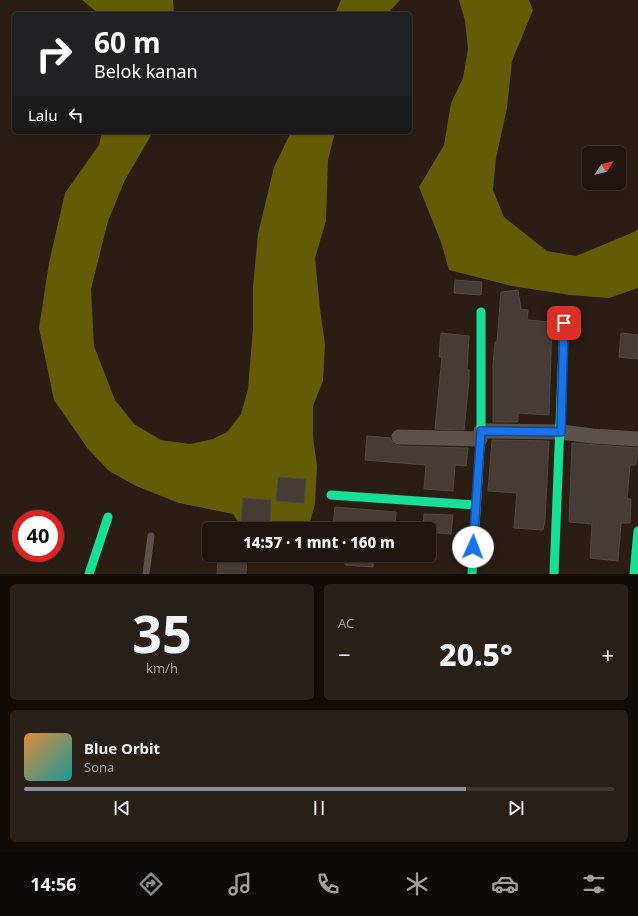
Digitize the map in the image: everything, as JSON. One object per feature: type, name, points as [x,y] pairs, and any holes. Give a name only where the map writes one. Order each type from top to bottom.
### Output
[{"type":"street","points":[[472,574],[480,435],[481,312]]},
{"type":"street","points":[[554,574],[561,432],[564,323]]},
{"type":"street","points":[[399,437],[561,432],[638,440]]},
{"type":"street","points":[[331,495],[475,505]]},
{"type":"street","points":[[89,574],[108,517]]},
{"type":"street","points":[[634,574],[638,532]]},
{"type":"lane","points":[[146,574],[151,536]]},
{"type":"shaded area","points":[[82,0],[173,0],[174,12],[97,12]]},
{"type":"shaded area","points":[[341,0],[400,0],[389,12],[336,12]]},
{"type":"shaded area","points":[[459,0],[529,0],[533,10],[512,61],[507,108],[496,158],[493,190],[504,217],[547,251],[576,256],[638,229],[638,288],[609,298],[570,295],[512,286],[449,270],[441,242],[419,187],[444,145],[451,103],[463,78],[468,49],[465,21]]},
{"type":"shaded area","points":[[102,134],[152,134],[125,180],[108,221],[91,289],[94,346],[115,400],[134,424],[161,440],[190,444],[213,439],[227,432],[241,414],[248,389],[253,328],[253,287],[258,234],[274,167],[290,134],[334,134],[328,160],[326,221],[315,258],[325,345],[323,381],[313,406],[313,437],[317,466],[315,504],[310,522],[238,522],[233,514],[179,503],[136,486],[109,471],[88,449],[54,400],[39,328],[49,263],[65,193],[99,145]]},
{"type":"building","points":[[455,280],[482,282],[481,295],[454,293]]},
{"type":"building","points":[[518,290],[521,309],[528,310],[527,320],[552,322],[549,415],[518,413],[518,422],[493,422],[493,365],[495,342],[497,342],[501,292]]},
{"type":"building","points":[[441,333],[469,336],[467,370],[469,370],[469,380],[464,430],[435,429],[442,357],[439,357]]},
{"type":"building","points":[[621,333],[638,335],[638,359],[619,357]]},
{"type":"building","points":[[367,436],[390,438],[394,444],[399,446],[468,448],[466,466],[455,465],[453,491],[424,489],[426,465],[365,460]]},
{"type":"building","points":[[492,440],[549,441],[545,520],[543,530],[514,528],[517,493],[488,491]]},
{"type":"building","points":[[572,443],[638,448],[636,465],[630,465],[627,499],[631,499],[630,523],[621,523],[618,561],[590,558],[592,524],[569,522]]},
{"type":"building","points":[[278,477],[306,479],[304,503],[276,501]]},
{"type":"building","points":[[243,498],[271,500],[270,522],[241,522]]},
{"type":"building","points":[[335,507],[396,512],[395,522],[333,522]]},
{"type":"building","points":[[424,514],[453,515],[451,534],[436,533],[436,522],[423,522]]},
{"type":"building","points":[[218,562],[247,562],[246,574],[217,574]]},
{"type":"building","points":[[345,562],[373,562],[373,567],[345,565]]},
{"type":"traffic: fast","points":[[472,574],[481,431],[481,312]]},
{"type":"traffic: fast","points":[[554,574],[564,323]]},
{"type":"traffic: fast","points":[[331,495],[475,505]]},
{"type":"traffic: fast","points":[[89,574],[108,517]]},
{"type":"traffic: fast","points":[[634,574],[638,531]]},
{"type":"route","points":[[473,547],[481,431],[561,432],[564,323]]}]
